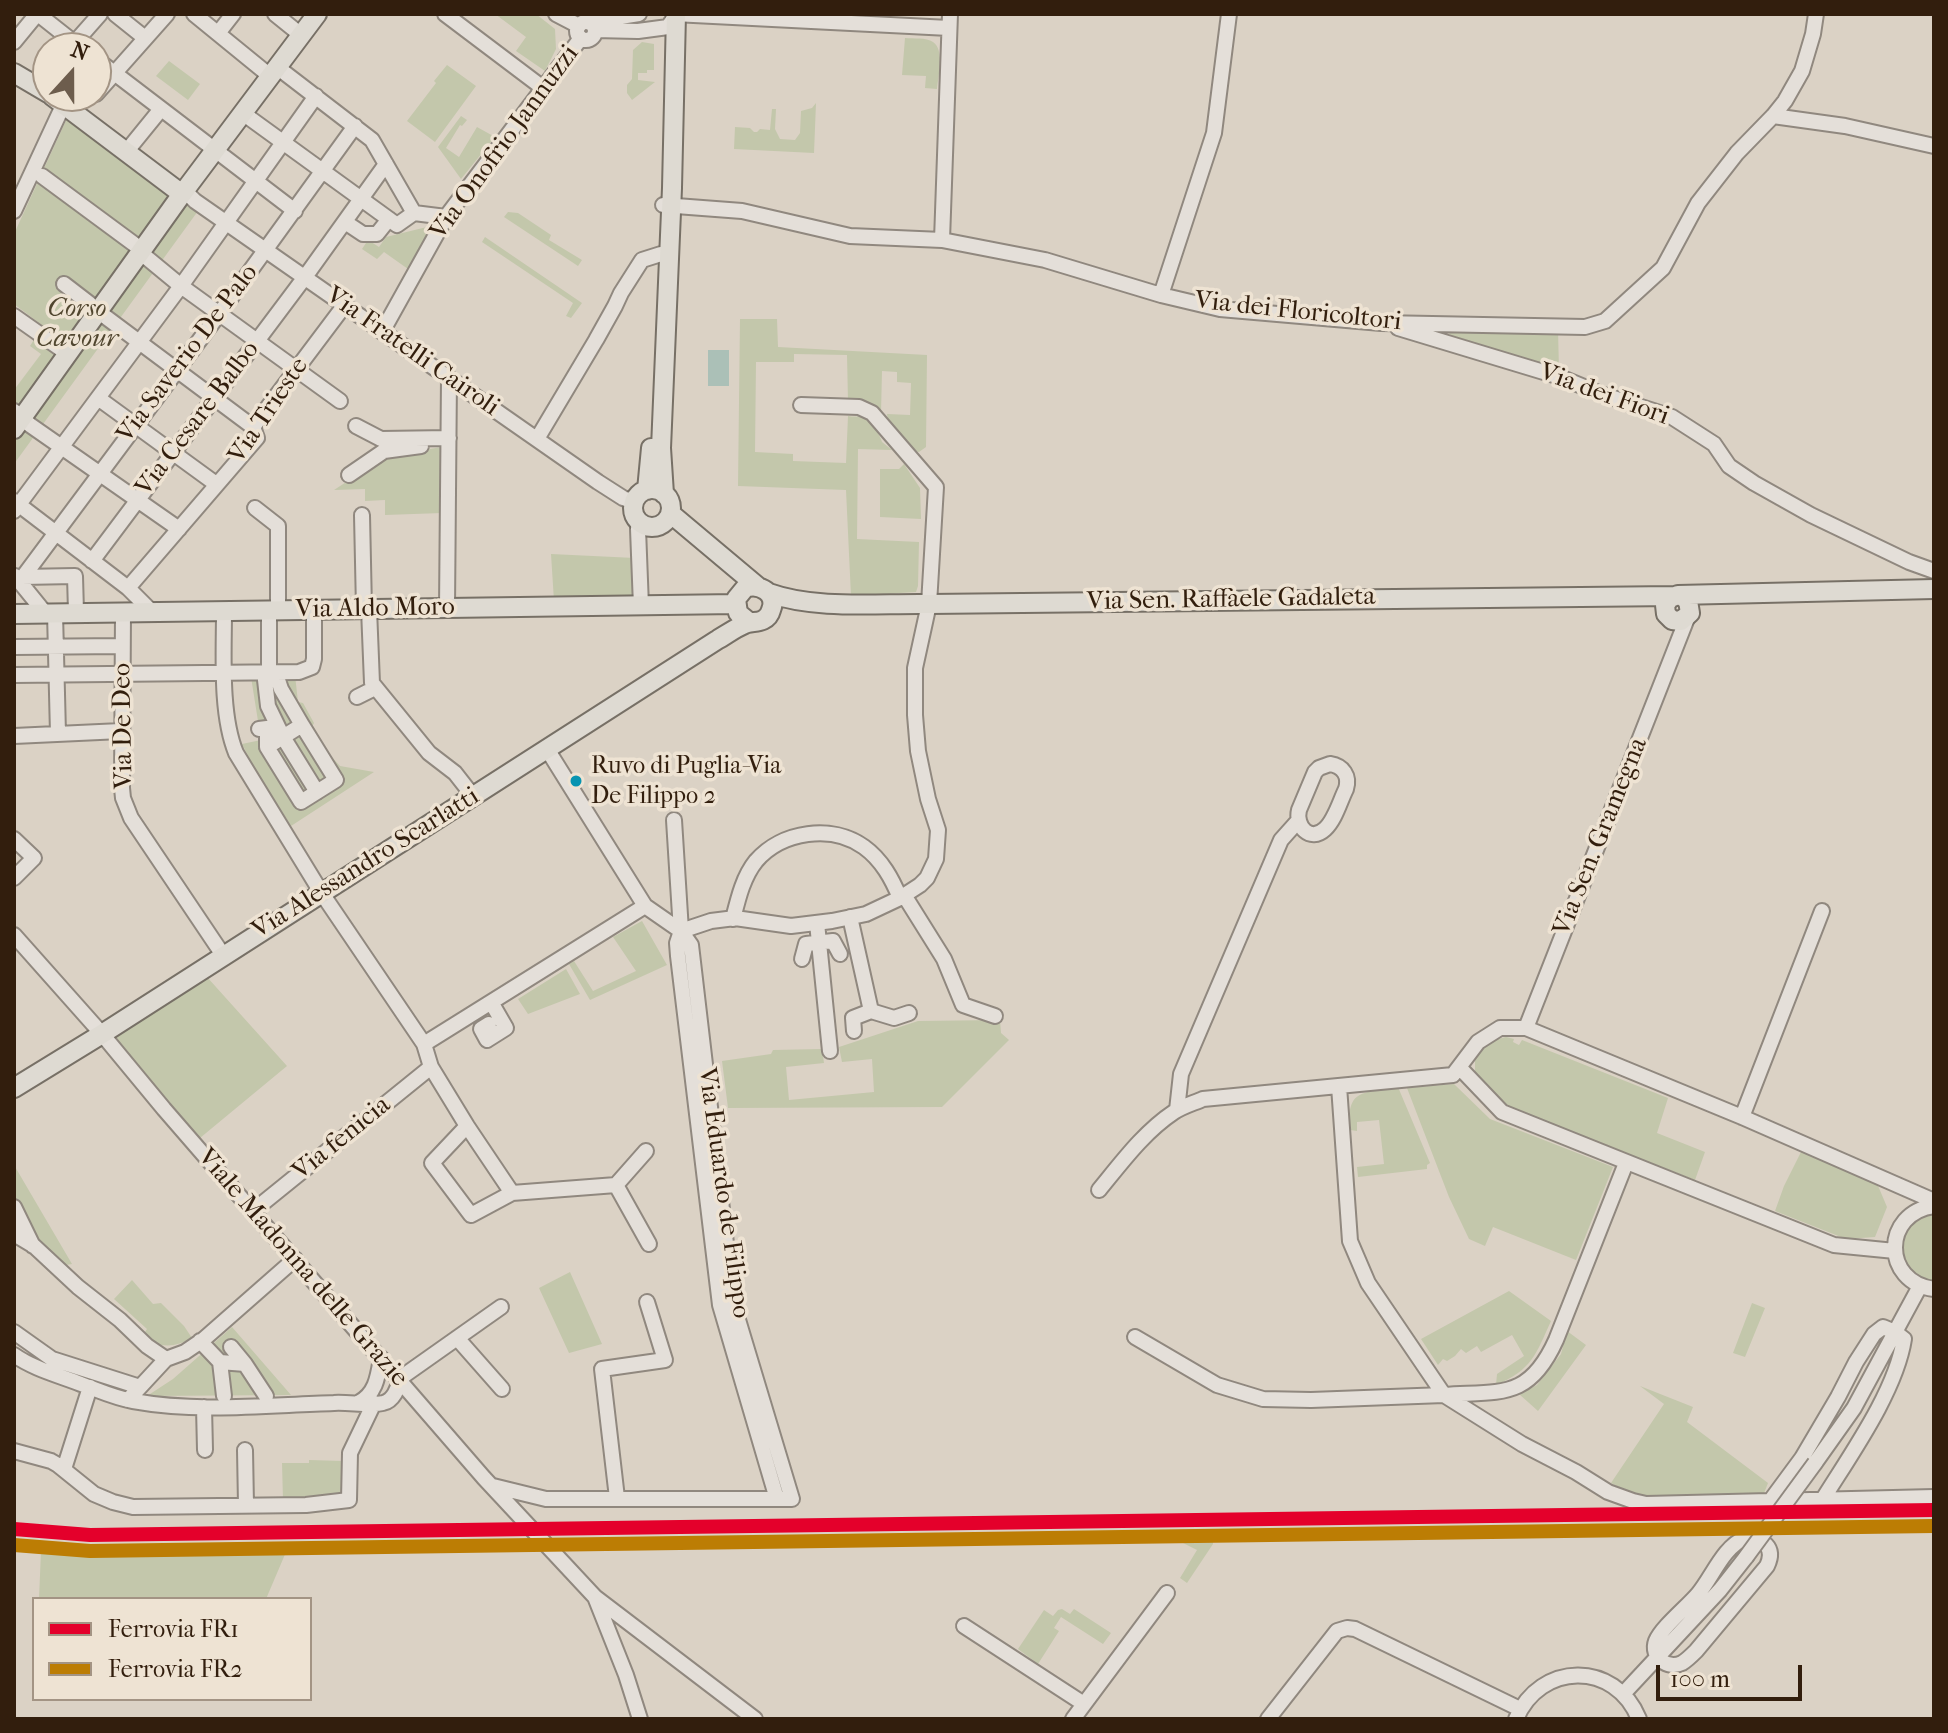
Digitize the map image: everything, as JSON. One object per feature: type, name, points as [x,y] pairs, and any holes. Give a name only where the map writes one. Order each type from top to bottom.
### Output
[{"type":"main road","points":[[17,419],[68,354],[94,308],[138,248],[185,196],[317,14]]},
{"type":"main road","points":[[648,495],[670,503],[665,519],[649,527],[639,522],[634,513],[648,495],[664,246],[671,198],[672,17]]},
{"type":"main road","points":[[14,70],[32,79]]},
{"type":"main road","points":[[82,112],[185,196]]},
{"type":"main road","points":[[665,519],[737,571],[748,601]]},
{"type":"main road","name":"Via Sen. Raffaele Gadaleta","points":[[748,601],[787,599],[822,603],[929,604],[1640,595],[1678,607],[1717,594],[1934,589]]},
{"type":"main road","name":"Via Sen. Raffaele Gadaleta","points":[[748,601],[761,621],[770,614],[788,608],[822,603]]},
{"type":"main road","name":"Via Aldo Moro","points":[[14,614],[641,606],[748,601]]},
{"type":"main road","name":"Via Alessandro Scarlatti","points":[[14,1088],[717,640],[748,601]]},
{"type":"street","points":[[14,42],[37,14],[58,32]]},
{"type":"street","points":[[86,32],[100,14]]},
{"type":"street","points":[[115,14],[145,38]]},
{"type":"street","points":[[112,74],[167,14]]},
{"type":"street","points":[[194,14],[274,71],[316,96],[372,140],[414,213]]},
{"type":"street","points":[[219,32],[233,14]]},
{"type":"street","points":[[275,14],[301,35]]},
{"type":"street","points":[[445,14],[543,88]]},
{"type":"street","points":[[556,14],[586,29],[638,31],[672,17],[949,21],[942,240]]},
{"type":"street","points":[[586,29],[639,14]]},
{"type":"street","points":[[1161,295],[1214,133],[1229,14]]},
{"type":"street","name":"Via dei Floricoltori","points":[[671,198],[850,236],[942,240],[1045,260],[1161,295],[1220,309],[1381,323],[1585,327],[1605,321],[1663,268],[1698,203],[1737,153],[1773,116],[1802,71],[1816,14]]},
{"type":"street","name":"Via Onofrio Jannuzzi","points":[[382,332],[446,217],[586,29]]},
{"type":"street","points":[[112,71],[295,211]]},
{"type":"street","points":[[152,612],[128,588],[16,505],[140,342],[316,96]]},
{"type":"street","points":[[128,150],[161,109]]},
{"type":"street","points":[[14,211],[36,176],[57,112]]},
{"type":"street","points":[[244,114],[397,225],[414,213],[446,217]]},
{"type":"street","points":[[1773,116],[1845,126],[1934,146]]},
{"type":"street","name":"Via Saverio De Palo","points":[[19,578],[219,314],[355,126]]},
{"type":"street","name":"Via Cesare Balbo","points":[[92,561],[386,164]]},
{"type":"street","points":[[14,169],[36,176],[138,248],[181,286],[340,401]]},
{"type":"street","name":"Via Fratelli Cairoli","points":[[185,196],[598,482],[623,498],[648,495]]},
{"type":"street","points":[[345,222],[363,234],[377,234],[389,219]]},
{"type":"street","points":[[537,439],[642,260],[664,246]]},
{"type":"street","points":[[64,284],[253,427]]},
{"type":"street","name":"Via Trieste","points":[[128,588],[257,438],[253,427],[344,306]]},
{"type":"street","points":[[14,316],[68,354]]},
{"type":"street","name":"Via dei Fiori","points":[[1381,323],[1560,377],[1672,417],[1714,444],[1729,466],[1754,483],[1811,515],[1934,571]]},
{"type":"street","points":[[447,608],[449,378]]},
{"type":"street","points":[[98,398],[216,484]]},
{"type":"street","points":[[679,937],[711,921],[733,919],[791,926],[866,914],[920,885],[936,859],[938,830],[918,751],[915,668],[929,604],[936,487],[872,413],[859,407],[801,405]]},
{"type":"street","points":[[17,419],[61,445],[179,529]]},
{"type":"street","points":[[356,426],[381,439],[449,438]]},
{"type":"street","points":[[349,475],[384,451],[421,446],[423,439]]},
{"type":"street","points":[[255,508],[278,526],[269,672]]},
{"type":"street","points":[[362,515],[372,683],[429,753],[455,773],[473,796]]},
{"type":"street","points":[[639,522],[641,606]]},
{"type":"street","points":[[19,578],[75,576],[76,612]]},
{"type":"street","points":[[19,578],[50,613],[56,647],[58,734]]},
{"type":"street","name":"Via Sen. Gramegna","points":[[1526,1028],[1677,646],[1678,607]]},
{"type":"street","points":[[14,675],[299,672],[312,667],[314,659],[314,610]]},
{"type":"street","name":"Via De Deo","points":[[123,612],[123,798],[131,818],[223,955]]},
{"type":"street","points":[[224,612],[224,673],[229,736],[236,753],[321,892],[424,1044],[431,1067],[512,1193]]},
{"type":"street","points":[[14,647],[122,646]]},
{"type":"street","points":[[259,729],[267,728],[267,747],[301,802],[317,792],[336,780],[278,680],[265,680],[268,706],[317,792]]},
{"type":"street","points":[[357,697],[375,688]]},
{"type":"street","points":[[267,747],[302,725]]},
{"type":"street","points":[[14,736],[121,731]]},
{"type":"street","points":[[547,749],[645,906],[679,937]]},
{"type":"street","points":[[1177,1110],[1181,1074],[1281,840],[1298,821],[1299,810],[1315,772],[1330,764],[1341,768],[1348,783],[1328,826],[1319,833],[1308,833],[1298,821]]},
{"type":"street","points":[[674,820],[679,937]]},
{"type":"street","points":[[733,919],[743,886],[757,861],[784,841],[822,833],[850,840],[868,850],[891,878],[944,959],[963,1005],[995,1016]]},
{"type":"street","points":[[14,839],[34,858],[14,878]]},
{"type":"street","points":[[424,1044],[645,906]]},
{"type":"street","points":[[1742,1117],[1822,911]]},
{"type":"street","points":[[850,917],[871,1011]]},
{"type":"street","points":[[817,923],[830,1051]]},
{"type":"street","name":"Viale Madonna delle Grazie","points":[[14,935],[416,1399],[595,1597]]},
{"type":"street","name":"Via Eduardo de Filippo","points":[[679,937],[682,992],[720,1305],[785,1499]]},
{"type":"street","name":"Via Eduardo de Filippo","points":[[679,937],[691,945],[733,1303],[785,1499]]},
{"type":"street","points":[[802,959],[806,944],[819,942],[833,941],[840,954]]},
{"type":"street","points":[[489,1024],[481,1029],[487,1040],[506,1028],[491,1002]]},
{"type":"street","points":[[854,1031],[853,1018],[871,1011],[894,1018],[909,1013]]},
{"type":"street","points":[[1099,1190],[1155,1126],[1177,1110],[1203,1099],[1453,1075],[1478,1042],[1500,1028],[1526,1028],[1742,1117],[1934,1203]]},
{"type":"street","name":"Via fenicia","points":[[253,1211],[431,1067]]},
{"type":"street","points":[[1460,1068],[1502,1112],[1834,1245],[1895,1251]]},
{"type":"street","points":[[1339,1086],[1350,1241],[1368,1283],[1444,1395],[1522,1444],[1608,1492],[1646,1504],[1934,1497]]},
{"type":"street","points":[[467,1126],[432,1163],[471,1215],[512,1193],[616,1185],[646,1151]]},
{"type":"street","points":[[1135,1337],[1217,1385],[1263,1399],[1311,1400],[1508,1391],[1539,1373],[1548,1358],[1626,1163]]},
{"type":"street","points":[[616,1185],[649,1244]]},
{"type":"street","points":[[1623,1694],[1720,1590],[1854,1408],[1895,1332],[1927,1288],[1905,1276],[1896,1260],[1895,1251],[1898,1230],[1904,1221],[1934,1203]]},
{"type":"street","points":[[14,1207],[34,1246]]},
{"type":"street","points":[[14,1234],[34,1246],[78,1287],[166,1359]]},
{"type":"street","points":[[128,1400],[166,1359],[185,1352],[200,1341],[295,1259]]},
{"type":"street","points":[[617,1498],[602,1369],[665,1360],[647,1302]]},
{"type":"street","points":[[358,1403],[370,1395],[384,1377],[398,1378],[501,1307]]},
{"type":"street","points":[[1771,1500],[1802,1458],[1874,1334],[1883,1327],[1904,1339],[1901,1357],[1873,1418],[1823,1499]]},
{"type":"street","points":[[14,1332],[52,1359],[140,1387]]},
{"type":"street","points":[[457,1338],[502,1389]]},
{"type":"street","points":[[200,1341],[220,1362],[224,1396]]},
{"type":"street","points":[[231,1347],[266,1396]]},
{"type":"street","points":[[14,1355],[31,1365],[90,1387],[151,1404],[204,1407],[416,1399]]},
{"type":"street","points":[[375,1386],[381,1358]]},
{"type":"street","points":[[220,1362],[245,1364]]},
{"type":"street","points":[[14,1451],[51,1461],[94,1494],[124,1505],[306,1505],[349,1500],[350,1453],[381,1402],[395,1393],[398,1378]]},
{"type":"street","points":[[64,1469],[90,1387]]},
{"type":"street","points":[[204,1407],[205,1450]]},
{"type":"street","points":[[245,1450],[246,1505]]},
{"type":"street","points":[[493,1486],[546,1499],[785,1499]]},
{"type":"street","points":[[1745,1538],[1766,1543],[1771,1558],[1767,1566],[1696,1651],[1684,1662],[1674,1665],[1657,1657],[1655,1644],[1662,1632],[1697,1595],[1730,1547],[1745,1538]]},
{"type":"street","points":[[1073,1719],[1167,1593]]},
{"type":"street","points":[[595,1597],[640,1719]]},
{"type":"street","points":[[595,1597],[755,1719]]},
{"type":"street","points":[[964,1626],[1084,1704]]},
{"type":"street","points":[[1268,1719],[1337,1631],[1347,1628],[1355,1629],[1518,1714],[1527,1698],[1548,1682],[1574,1675],[1600,1679],[1623,1694],[1639,1719]]},
{"type":"street","points":[[741,1719],[748,1719]]},
{"type":"green space","points":[[495,14],[536,14],[555,29],[556,49],[545,71],[516,51],[526,37]]},
{"type":"green space","points":[[905,38],[927,39],[937,46],[940,64],[937,89],[925,88],[926,76],[902,75]]},
{"type":"green space","points":[[642,42],[654,44],[654,70],[638,73],[638,80],[655,82],[632,100],[627,93],[627,85],[632,79],[633,50]]},
{"type":"green space","points":[[169,61],[200,84],[188,100],[156,76]]},
{"type":"green space","points":[[447,65],[476,86],[435,142],[407,121]]},
{"type":"green space","points":[[816,103],[814,153],[734,149],[735,127],[750,128],[754,132],[770,130],[772,109],[776,109],[775,129],[780,139],[795,140],[800,133],[801,111],[812,108]]},
{"type":"green space","name":"Corso Cavour","points":[[68,116],[198,211],[14,464],[14,390],[41,354],[30,346],[43,326],[14,304],[14,234]]},
{"type":"green space","points":[[461,116],[467,120],[460,125],[446,148],[459,157],[477,127],[495,137],[461,179],[438,147]]},
{"type":"green space","points":[[508,212],[518,213],[551,235],[549,240],[582,260],[578,266],[504,217]]},
{"type":"green space","points":[[431,226],[408,269],[384,252],[377,259],[362,249],[368,240],[379,247],[386,237]]},
{"type":"green space","points":[[485,237],[582,303],[571,318],[566,316],[573,303],[482,242]]},
{"type":"green space","points":[[740,319],[777,319],[778,347],[927,355],[926,447],[919,452],[913,451],[888,422],[887,414],[910,415],[911,383],[897,382],[897,372],[882,371],[881,413],[848,401],[847,355],[794,354],[794,362],[756,362],[755,452],[793,454],[793,461],[846,463],[848,416],[868,421],[882,442],[892,450],[858,449],[857,539],[919,542],[916,592],[851,596],[846,490],[738,486]]},
{"type":"green space","points":[[1450,328],[1558,330],[1559,370],[1449,339]]},
{"type":"green space","points":[[442,447],[442,513],[385,515],[385,500],[365,501],[365,489],[334,490],[386,456]]},
{"type":"green space","points":[[904,464],[920,488],[921,519],[880,517],[880,469],[899,469]]},
{"type":"green space","points":[[551,554],[635,558],[638,598],[554,601]]},
{"type":"green space","points":[[295,675],[298,702],[303,703],[314,723],[309,732],[340,766],[374,772],[291,826],[242,744],[261,740],[251,677]]},
{"type":"green space","points":[[642,921],[667,965],[590,1000],[569,964],[574,961],[593,991],[636,971],[613,937]]},
{"type":"green space","points":[[566,969],[580,994],[528,1014],[518,999]]},
{"type":"green space","points":[[207,977],[287,1066],[200,1138],[112,1037]]},
{"type":"green space","points":[[1000,1020],[1001,1033],[1009,1040],[942,1107],[728,1108],[722,1061],[771,1054],[773,1050],[822,1049],[824,1063],[786,1067],[789,1100],[874,1092],[872,1059],[842,1062],[839,1047],[918,1021]]},
{"type":"green space","points":[[1506,1037],[1514,1039],[1513,1042],[1519,1045],[1522,1040],[1668,1098],[1657,1133],[1705,1152],[1695,1180],[1502,1105],[1475,1075],[1475,1057],[1490,1041]]},
{"type":"green space","points":[[1454,1084],[1490,1119],[1613,1167],[1576,1260],[1493,1227],[1485,1246],[1469,1239],[1449,1197],[1407,1088]]},
{"type":"green space","points":[[1398,1087],[1430,1163],[1427,1169],[1358,1177],[1357,1167],[1384,1164],[1379,1120],[1357,1122],[1357,1131],[1350,1130],[1354,1099],[1367,1092]]},
{"type":"green space","points":[[1801,1152],[1876,1181],[1887,1207],[1875,1237],[1846,1239],[1775,1211]]},
{"type":"green space","points":[[14,1165],[72,1264],[66,1265],[14,1227]]},
{"type":"green space","points":[[1934,1210],[1934,1282],[1920,1278],[1910,1269],[1902,1255],[1902,1247],[1910,1224],[1918,1216]]},
{"type":"green space","points":[[570,1272],[602,1344],[569,1353],[539,1288]]},
{"type":"green space","points":[[132,1280],[153,1304],[161,1303],[192,1338],[166,1346],[148,1340],[143,1335],[147,1329],[114,1299]]},
{"type":"green space","points":[[1509,1291],[1551,1321],[1525,1367],[1496,1385],[1497,1374],[1524,1356],[1512,1335],[1481,1352],[1477,1346],[1466,1353],[1461,1349],[1438,1365],[1421,1339]]},
{"type":"green space","points":[[1752,1303],[1765,1308],[1745,1357],[1733,1353]]},
{"type":"green space","points":[[232,1327],[291,1395],[147,1396],[173,1379]]},
{"type":"green space","points":[[1567,1331],[1586,1345],[1538,1411],[1519,1394],[1537,1385],[1561,1354]]},
{"type":"green space","points":[[1640,1386],[1693,1407],[1687,1422],[1768,1483],[1763,1496],[1638,1497],[1611,1483],[1664,1404]]},
{"type":"green space","points":[[309,1460],[343,1461],[343,1493],[283,1500],[282,1463],[309,1463]]},
{"type":"green space","points":[[1213,1530],[1213,1544],[1187,1583],[1180,1578],[1197,1550],[1161,1532]]},
{"type":"green space","points":[[289,1545],[267,1597],[39,1597],[41,1551]]},
{"type":"green space","points":[[1062,1609],[1070,1614],[1074,1609],[1111,1633],[1103,1644],[1061,1617],[1054,1628],[1059,1631],[1038,1664],[1018,1649],[1044,1610],[1053,1616]]},
{"type":"shaded area","points":[[708,350],[729,350],[729,386],[708,386]]},
{"type":"rail line","name":"FR1","points":[[14,1529],[90,1535],[1934,1510]]},
{"type":"rail line","name":"FR2","points":[[14,1545],[90,1551],[1934,1526]]},
{"type":"place","name":"Ruvo di Puglia-Via De Filippo 2","points":[[576,781]]}]
